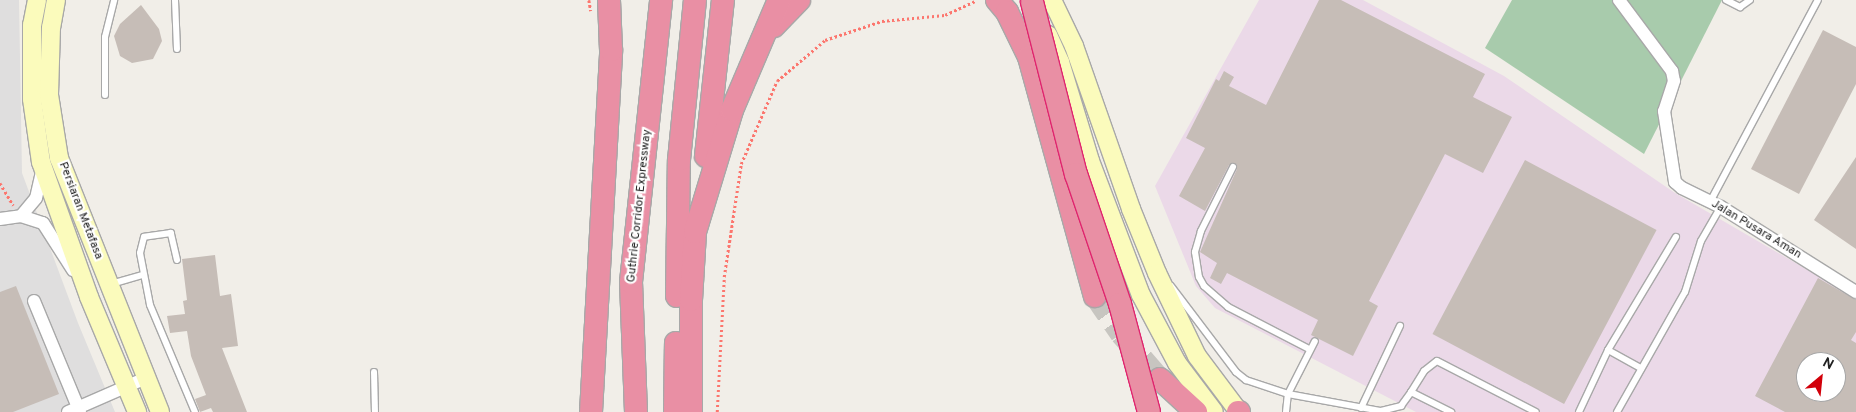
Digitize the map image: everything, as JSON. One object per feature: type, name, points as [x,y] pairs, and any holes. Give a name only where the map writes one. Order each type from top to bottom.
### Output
[{"type":"highway","points":[[591,412],[611,50],[609,0]]},
{"type":"highway","name":"Guthrie Corridor Expressway","points":[[636,412],[632,282],[661,0]]},
{"type":"highway","points":[[675,412],[679,160],[695,0]]},
{"type":"highway","points":[[691,412],[691,300],[695,232],[710,127],[723,0]]},
{"type":"highway","points":[[695,232],[732,110],[767,34],[779,0]]},
{"type":"highway","points":[[767,34],[799,0]]},
{"type":"highway","points":[[997,0],[1007,12],[1029,57],[1095,296]]},
{"type":"highway","points":[[1038,1],[1076,174],[1120,304],[1149,412]]},
{"type":"highway","points":[[621,412],[632,282]]},
{"type":"highway","points":[[1160,379],[1196,412]]},
{"type":"main road","name":"Persiaran Metafasa","points":[[37,0],[32,25],[32,99],[43,166],[89,297],[137,412]]},
{"type":"main road","name":"Persiaran Metafasa","points":[[56,0],[51,27],[49,95],[59,158],[160,412]]},
{"type":"main road","points":[[1038,1],[1074,46],[1131,209],[1157,273],[1198,356],[1239,412]]},
{"type":"main road","points":[[1038,1],[1060,62],[1090,161],[1141,295],[1177,363],[1214,412]]},
{"type":"street","name":"Jalan Pusara Aman","points":[[1619,0],[1672,71],[1674,81],[1664,111],[1675,182],[1716,204],[1856,292]]},
{"type":"street","points":[[21,216],[36,198],[43,166]]},
{"type":"street","points":[[0,219],[21,216],[43,223],[49,229],[89,297]]},
{"type":"street","points":[[34,300],[76,411],[146,378]]},
{"type":"lane","points":[[105,95],[105,37],[114,0]]},
{"type":"lane","points":[[175,0],[177,48]]},
{"type":"lane","points":[[1726,0],[1740,7],[1750,0]]},
{"type":"lane","points":[[1617,412],[1640,368],[1685,292],[1716,204],[1815,1]]},
{"type":"lane","points":[[1233,167],[1200,231],[1195,252],[1199,277],[1204,286],[1228,307],[1309,349]]},
{"type":"lane","points":[[177,260],[171,233],[148,234],[140,244],[150,305],[195,412]]},
{"type":"lane","points":[[1579,412],[1608,350],[1676,237]]},
{"type":"lane","points":[[1157,273],[1182,298],[1236,372],[1246,380],[1288,394],[1350,409],[1391,410],[1401,406],[1424,371],[1437,361],[1536,412]]},
{"type":"lane","points":[[108,285],[144,275]]},
{"type":"lane","points":[[1361,408],[1400,326]]},
{"type":"lane","points":[[1286,412],[1288,394],[1309,349],[1315,341]]},
{"type":"lane","points":[[1608,350],[1640,368]]},
{"type":"lane","points":[[374,372],[375,412]]},
{"type":"lane","points":[[1411,392],[1451,412]]},
{"type":"path","points":[[717,412],[724,277],[741,164],[777,81],[825,40],[882,21],[945,15],[975,1]]},
{"type":"path","points":[[0,183],[21,216]]},
{"type":"shaded area","points":[[0,0],[19,0],[22,173],[78,323],[115,412],[0,412]]},
{"type":"shaded area","points":[[1259,0],[1363,0],[1504,76],[1675,193],[1856,298],[1856,412],[1416,412],[1215,308],[1196,286],[1155,186]]},
{"type":"green space","points":[[1512,0],[1722,0],[1644,154],[1485,48]]},
{"type":"building","points":[[1319,0],[1341,0],[1485,74],[1473,97],[1512,117],[1483,173],[1445,154],[1369,301],[1378,306],[1353,356],[1311,335],[1318,320],[1227,273],[1221,284],[1210,278],[1217,263],[1200,252],[1237,169],[1237,164],[1229,165],[1205,211],[1179,196],[1205,148],[1186,138],[1216,79],[1219,81],[1224,71],[1234,77],[1229,86],[1266,105]]},
{"type":"building","points":[[141,5],[159,29],[162,41],[153,59],[132,63],[120,56],[114,36],[120,24]]},
{"type":"building","points":[[1823,30],[1856,47],[1856,84],[1799,194],[1751,169]]},
{"type":"building","points":[[1856,157],[1856,249],[1814,220]]},
{"type":"building","points":[[1525,160],[1657,230],[1564,404],[1433,334]]},
{"type":"building","points":[[215,255],[220,296],[231,294],[238,346],[222,348],[247,412],[213,412],[211,408],[200,412],[195,399],[206,395],[191,356],[187,331],[170,333],[167,316],[185,314],[183,301],[187,300],[182,259]]},
{"type":"building","points":[[1818,278],[1856,300],[1856,332],[1851,340],[1856,343],[1856,412],[1785,412],[1755,396]]},
{"type":"building","points":[[16,286],[59,394],[13,412],[0,412],[0,292]]},
{"type":"tunnel","points":[[1095,296],[1121,334],[1160,379]]}]
